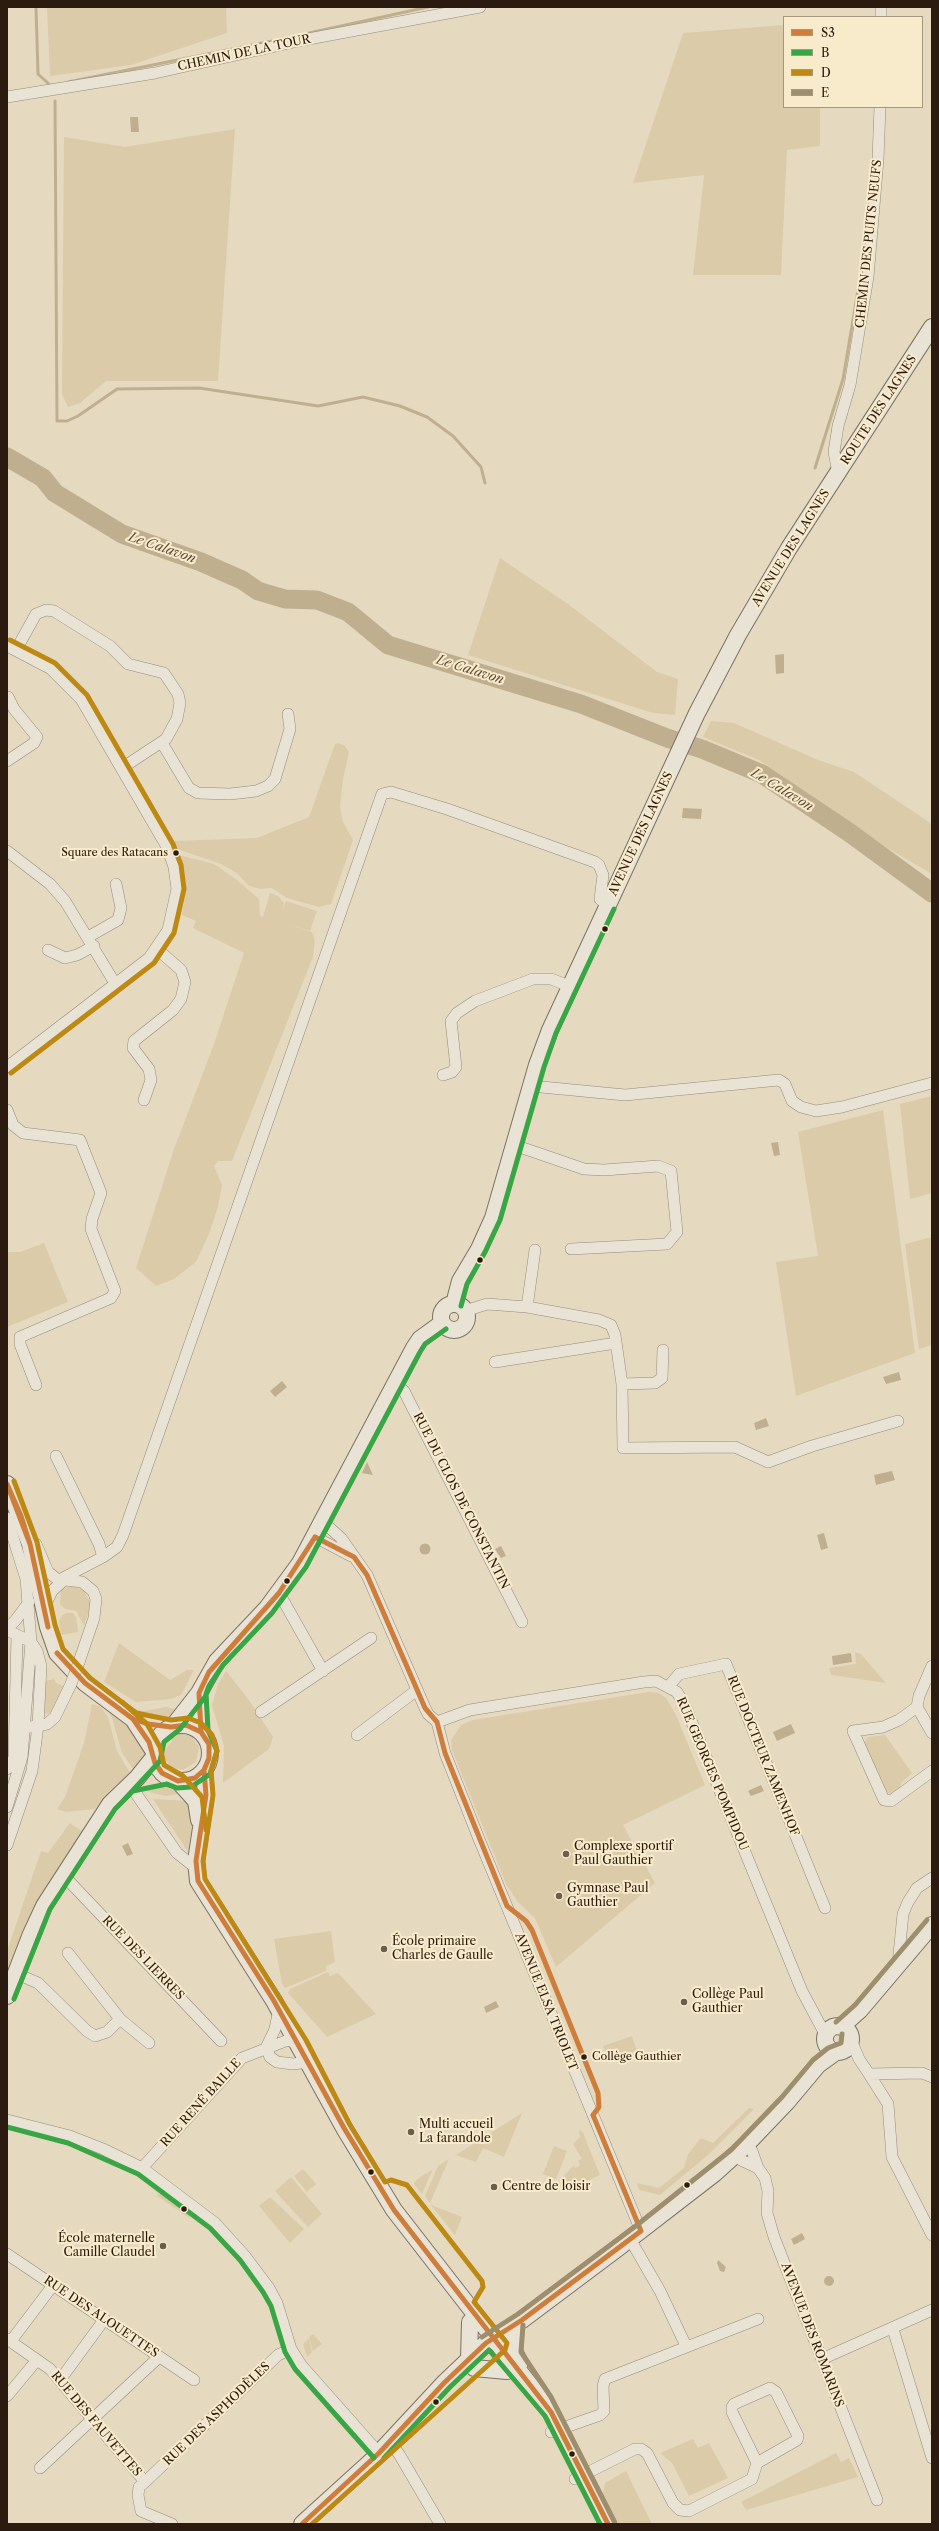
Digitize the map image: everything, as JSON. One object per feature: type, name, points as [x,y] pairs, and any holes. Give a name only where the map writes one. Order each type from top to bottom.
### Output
[{"type":"street","name":"CHEMIN DE LA TOUR","points":[[7,97],[155,73],[303,40],[480,7]]},
{"type":"street","name":"CHEMIN DES PUITS NEUFS","points":[[838,473],[834,452],[838,426],[850,385],[868,277],[878,159],[880,108]]},
{"type":"street","name":"ROUTE DES LAGNES","points":[[838,473],[932,327]]},
{"type":"street","name":"AVENUE DES LAGNES","points":[[460,1308],[460,1281],[479,1249],[493,1218],[531,1086],[550,1030],[569,986],[608,906],[697,713],[738,634],[788,548],[838,473]]},
{"type":"street","points":[[7,1067],[144,963],[157,949],[173,918],[177,889],[176,875],[167,848],[93,717],[67,683],[51,669],[12,648],[36,614],[46,610],[54,611],[110,646],[128,664],[164,673],[178,694],[180,712],[172,731],[162,743],[122,768]]},
{"type":"street","points":[[7,761],[34,743],[37,737],[14,709],[8,697]]},
{"type":"street","points":[[162,743],[189,788],[198,793],[230,794],[256,791],[268,786],[275,779],[290,729],[288,714]]},
{"type":"street","points":[[44,1608],[52,1591],[63,1579],[98,1560],[117,1547],[131,1515],[382,794],[391,792],[447,809],[595,862],[599,865],[603,875],[600,899],[608,906]]},
{"type":"street","points":[[7,851],[50,884],[65,901],[116,985]]},
{"type":"street","points":[[48,950],[65,958],[91,942],[118,920],[121,908],[116,884]]},
{"type":"street","points":[[144,1100],[151,1080],[149,1069],[133,1048],[134,1041],[173,1010],[181,999],[185,982],[181,970],[157,949]]},
{"type":"street","points":[[443,1075],[452,1072],[456,1067],[451,1021],[457,1013],[475,1001],[533,979],[551,979],[569,986]]},
{"type":"street","points":[[531,1086],[625,1095],[780,1080],[785,1084],[792,1101],[801,1107],[816,1111],[842,1107],[932,1083]]},
{"type":"street","points":[[7,1110],[13,1125],[23,1133],[80,1140],[101,1193],[90,1224],[115,1291],[111,1298],[20,1337],[20,1344],[36,1385]]},
{"type":"street","points":[[514,1145],[584,1169],[604,1170],[658,1166],[671,1171],[677,1232],[673,1240],[667,1244],[658,1246],[571,1249]]},
{"type":"street","points":[[528,1306],[535,1250]]},
{"type":"street","points":[[460,1308],[466,1320],[461,1328],[448,1329],[442,1323],[443,1310],[487,1304],[528,1306],[599,1320],[611,1325],[616,1343],[622,1384],[623,1448],[735,1446],[768,1462],[812,1446],[898,1421]]},
{"type":"street","points":[[7,1996],[30,1934],[64,1876],[110,1804],[130,1785],[154,1754],[157,1739],[172,1726],[199,1693],[217,1661],[280,1593],[315,1538],[394,1384],[420,1339],[442,1323]]},
{"type":"street","points":[[495,1362],[616,1343]]},
{"type":"street","points":[[622,1384],[655,1383],[662,1378],[663,1350]]},
{"type":"street","name":"RUE DU CLOS DE CONSTANTIN","points":[[394,1384],[404,1391],[522,1622]]},
{"type":"street","points":[[26,1728],[47,1724],[55,1717],[71,1684],[96,1606],[96,1599],[90,1588],[88,1578],[98,1560],[99,1544],[56,1456]]},
{"type":"street","points":[[7,1484],[24,1526],[52,1642],[60,1658],[85,1683],[133,1719],[148,1724],[172,1726],[186,1725],[201,1732]]},
{"type":"street","points":[[7,1518],[26,1579],[31,1642],[18,1679],[26,1728],[18,1772],[7,1807]]},
{"type":"street","name":"AVENUE ELSA TRIOLET","points":[[323,1522],[338,1535],[367,1575],[428,1714],[437,1722],[445,1753],[636,2235],[686,2346]]},
{"type":"street","points":[[24,1526],[32,1536],[48,1572],[63,1579],[77,1580],[90,1588]]},
{"type":"street","name":"AVENUE ELSA TRIOLET","points":[[315,1538],[354,1557]]},
{"type":"street","points":[[280,1593],[323,1671]]},
{"type":"street","points":[[7,1845],[32,1771],[38,1726],[41,1666],[37,1651],[31,1642],[7,1629],[16,1621],[29,1602]]},
{"type":"street","points":[[7,1769],[14,1758],[18,1679],[17,1635]]},
{"type":"street","points":[[261,1712],[371,1638]]},
{"type":"street","name":"RUE DOCTEUR ZAMENHOF","points":[[669,1686],[679,1674],[726,1664],[825,1908]]},
{"type":"street","points":[[932,1666],[919,1696],[917,1707],[932,1733]]},
{"type":"street","points":[[18,1679],[40,1690]]},
{"type":"street","name":"RUE GEORGES POMPIDOU","points":[[437,1722],[470,1710],[644,1682],[656,1681],[669,1686],[683,1700],[802,1990],[817,2017],[859,2059],[869,2074]]},
{"type":"street","points":[[356,1735],[417,1690]]},
{"type":"street","points":[[199,1693],[201,1732],[210,1751],[204,1770],[206,1795],[200,1827],[196,1868],[201,1885],[276,2008],[367,2186],[431,2274],[473,2318],[516,2324]]},
{"type":"street","points":[[917,1707],[899,1720],[883,1727],[853,1730],[884,1800],[891,1801],[932,1771]]},
{"type":"street","points":[[133,1719],[154,1754],[158,1769],[172,1779],[196,1801],[200,1827]]},
{"type":"street","points":[[130,1785],[172,1779],[195,1778],[204,1770]]},
{"type":"street","points":[[130,1785],[177,1853],[196,1868]]},
{"type":"street","name":"RUE DES LIERRES","points":[[64,1876],[220,2041]]},
{"type":"street","points":[[898,1964],[903,1914],[908,1902],[917,1888],[932,1878]]},
{"type":"street","points":[[302,2524],[386,2446],[471,2363],[516,2324],[636,2235],[741,2150],[787,2102],[818,2065],[860,2010],[932,1925]]},
{"type":"street","points":[[68,1953],[120,2019],[150,2043]]},
{"type":"street","points":[[15,1973],[38,1983],[64,2010],[95,2036],[107,2032],[120,2019]]},
{"type":"street","points":[[276,2008],[275,2029],[266,2048],[270,2057],[276,2062],[304,2063]]},
{"type":"street","name":"RUE RENÉ BAILLE","points":[[142,2168],[234,2065],[250,2053],[294,2042]]},
{"type":"street","points":[[304,2063],[394,2210],[493,2344],[507,2371],[555,2431],[579,2477],[608,2524]]},
{"type":"street","points":[[869,2074],[922,2073],[932,2077]]},
{"type":"street","points":[[869,2074],[888,2104],[892,2157],[932,2234]]},
{"type":"street","points":[[7,2120],[70,2136],[103,2149],[142,2168],[214,2223],[245,2256],[269,2288],[277,2303],[291,2349],[301,2365],[386,2446],[399,2454],[440,2524]]},
{"type":"street","name":"AVENUE DES ROMARINS","points":[[741,2150],[741,2160],[758,2168],[765,2178],[768,2191],[767,2213],[774,2237],[877,2500]]},
{"type":"street","name":"RUE DES ALOUETTES","points":[[7,2254],[54,2284],[104,2320],[194,2380]]},
{"type":"street","points":[[431,2274],[443,2281],[493,2344],[551,2412]]},
{"type":"street","points":[[9,2340],[54,2284]]},
{"type":"street","points":[[822,2359],[932,2310]]},
{"type":"street","points":[[471,2363],[473,2318]]},
{"type":"street","points":[[555,2431],[600,2415],[604,2411],[603,2386],[605,2379],[758,2319]]},
{"type":"street","points":[[60,2380],[104,2320]]},
{"type":"street","points":[[516,2324],[513,2343],[515,2355],[551,2412],[555,2431]]},
{"type":"street","points":[[892,2329],[932,2458]]},
{"type":"street","name":"RUE DES FAUVETTES","points":[[9,2340],[37,2360],[60,2380],[145,2482]]},
{"type":"street","name":"RUE DES ASPHODÈLES","points":[[145,2482],[278,2356],[291,2349]]},
{"type":"street","points":[[40,2468],[93,2420],[159,2356]]},
{"type":"street","points":[[7,2396],[37,2360]]},
{"type":"street","points":[[471,2363],[507,2371]]},
{"type":"street","points":[[579,2477],[634,2449],[641,2449],[647,2454],[673,2503],[680,2510],[689,2511],[752,2479],[757,2463],[797,2440],[798,2436],[776,2392],[770,2388],[734,2404],[732,2407],[732,2412],[757,2463]]},
{"type":"street","points":[[579,2477],[598,2524]]},
{"type":"street","points":[[145,2482],[139,2487],[138,2495],[141,2511],[172,2524]]},
{"type":"shaded area","points":[[47,7],[226,7],[227,33],[131,65],[50,76]]},
{"type":"shaded area","points":[[783,25],[783,108],[820,108],[820,146],[787,150],[781,275],[693,275],[704,175],[633,183],[683,33]]},
{"type":"shaded area","points":[[130,117],[138,117],[139,132],[131,132]]},
{"type":"shaded area","points":[[235,129],[218,381],[106,381],[80,403],[68,407],[62,394],[64,137],[125,147]]},
{"type":"shaded area","points":[[500,558],[568,604],[657,672],[678,679],[675,715],[653,713],[468,655]]},
{"type":"shaded area","points":[[784,654],[784,673],[776,674],[775,655]]},
{"type":"shaded area","points":[[711,721],[734,723],[818,760],[854,772],[932,824],[932,874],[884,846],[759,760],[703,737]]},
{"type":"shaded area","points":[[338,743],[344,745],[349,752],[343,779],[340,806],[343,822],[353,840],[331,904],[319,907],[287,898],[272,888],[260,889],[249,886],[237,873],[221,864],[177,849],[173,841],[257,838],[309,817],[335,744]]},
{"type":"shaded area","points":[[683,808],[702,809],[701,819],[682,818]]},
{"type":"shaded area","points":[[179,855],[214,864],[237,880],[259,899],[260,916],[263,917],[270,893],[278,896],[284,903],[282,912],[286,901],[317,911],[310,931],[279,922],[312,932],[315,940],[313,957],[232,1161],[218,1161],[214,1166],[222,1185],[218,1207],[209,1234],[196,1262],[174,1279],[156,1286],[136,1268],[174,1149],[214,1044],[244,953],[193,928],[196,921],[182,915],[186,888]]},
{"type":"shaded area","points":[[932,1096],[932,1193],[910,1199],[900,1104]]},
{"type":"shaded area","points":[[883,1110],[915,1353],[796,1396],[776,1262],[818,1256],[798,1132]]},
{"type":"shaded area","points":[[778,1142],[780,1155],[774,1156],[771,1143]]},
{"type":"shaded area","points":[[932,1237],[932,1345],[919,1349],[905,1244]]},
{"type":"shaded area","points":[[44,1243],[68,1302],[7,1327],[7,1252],[20,1252]]},
{"type":"shaded area","points":[[899,1372],[901,1380],[886,1384],[883,1377]]},
{"type":"shaded area","points":[[282,1381],[287,1387],[275,1397],[270,1391]]},
{"type":"shaded area","points":[[766,1418],[769,1426],[756,1430],[754,1423]]},
{"type":"shaded area","points":[[367,1462],[373,1475],[362,1473]]},
{"type":"shaded area","points":[[892,1471],[895,1480],[876,1485],[874,1475]]},
{"type":"shaded area","points":[[824,1533],[828,1548],[821,1550],[817,1535]]},
{"type":"shaded area","points":[[423,1544],[427,1544],[429,1545],[429,1553],[423,1554],[420,1551],[420,1547]]},
{"type":"shaded area","points":[[501,1546],[506,1556],[501,1558],[495,1549]]},
{"type":"shaded area","points":[[73,1586],[84,1591],[91,1604],[84,1626],[76,1611],[65,1609],[60,1604],[61,1589]]},
{"type":"shaded area","points":[[73,1613],[76,1617],[78,1632],[61,1635],[59,1621],[62,1615]]},
{"type":"shaded area","points":[[119,1643],[170,1680],[187,1670],[194,1670],[181,1695],[171,1699],[136,1702],[104,1682]]},
{"type":"shaded area","points":[[855,1652],[861,1654],[886,1683],[831,1675],[829,1668],[856,1664]]},
{"type":"shaded area","points":[[851,1653],[852,1662],[833,1665],[832,1656]]},
{"type":"shaded area","points":[[226,1671],[249,1700],[273,1737],[269,1749],[223,1783],[224,1746],[212,1705],[218,1684]]},
{"type":"shaded area","points":[[54,1679],[56,1683],[64,1686],[55,1706],[50,1713],[46,1714],[42,1711],[44,1681]]},
{"type":"shaded area","name":"Complexe sportif Paul Gauthier","points":[[648,1692],[659,1693],[666,1698],[675,1713],[705,1785],[623,1825],[655,1883],[556,1967],[535,1918],[518,1902],[506,1884],[452,1750],[451,1740],[461,1725],[473,1720]]},
{"type":"shaded area","points":[[92,1704],[101,1707],[108,1717],[117,1751],[131,1774],[110,1791],[95,1809],[66,1812],[57,1809],[65,1797],[84,1743]]},
{"type":"shaded area","points":[[166,1707],[177,1710],[167,1719],[161,1720],[142,1717],[130,1708],[144,1711]]},
{"type":"shaded area","points":[[106,1708],[133,1728],[144,1749],[145,1756],[135,1772],[122,1753],[112,1718]]},
{"type":"shaded area","points":[[791,1724],[795,1733],[777,1741],[773,1732]]},
{"type":"shaded area","points":[[178,1733],[191,1736],[199,1747],[196,1762],[183,1770],[171,1767],[163,1757],[163,1753],[172,1741],[171,1737]]},
{"type":"shaded area","points":[[885,1735],[912,1773],[901,1783],[899,1794],[892,1796],[887,1792],[864,1743],[868,1737]]},
{"type":"shaded area","points":[[164,1784],[182,1793],[166,1796],[149,1792],[145,1786]]},
{"type":"shaded area","points":[[761,1785],[764,1791],[751,1796],[748,1791]]},
{"type":"shaded area","points":[[153,1799],[190,1801],[193,1825],[188,1852]]},
{"type":"shaded area","points":[[70,1823],[84,1832],[26,1923],[7,1977],[7,1951],[41,1851],[48,1853]]},
{"type":"shaded area","points":[[128,1843],[133,1854],[127,1856],[122,1846]]},
{"type":"shaded area","points":[[331,1931],[335,1962],[326,1966],[326,1971],[285,1988],[282,1984],[274,1939]]},
{"type":"shaded area","points":[[328,1972],[330,1976],[338,1973],[376,2014],[327,2037],[288,1993],[290,1989]]},
{"type":"shaded area","points":[[496,2001],[499,2007],[486,2013],[484,2007]]},
{"type":"shaded area","points":[[632,2036],[637,2051],[609,2061],[603,2046]]},
{"type":"shaded area","points":[[749,2108],[754,2109],[709,2154],[660,2195],[639,2190],[637,2183],[659,2188],[684,2168],[688,2154],[701,2138],[713,2143]]},
{"type":"shaded area","points":[[522,2113],[504,2157],[483,2148],[476,2162],[456,2155]]},
{"type":"shaded area","points":[[579,2130],[583,2133],[600,2175],[568,2190],[562,2181],[564,2176],[574,2165],[575,2168],[580,2166],[578,2160],[582,2159],[573,2144],[580,2137]]},
{"type":"shaded area","points":[[554,2146],[567,2151],[556,2179],[543,2174]]},
{"type":"shaded area","points":[[449,2159],[430,2203],[425,2196],[438,2166]]},
{"type":"shaded area","points":[[303,2169],[316,2184],[307,2192],[294,2176]]},
{"type":"shaded area","points":[[433,2169],[422,2194],[414,2184],[416,2180]]},
{"type":"shaded area","points":[[291,2177],[322,2214],[308,2227],[275,2191]]},
{"type":"shaded area","points":[[156,2195],[166,2195],[192,2214],[189,2218]]},
{"type":"shaded area","points":[[270,2197],[304,2229],[290,2243],[259,2206]]},
{"type":"shaded area","points":[[431,2205],[462,2217],[455,2235]]},
{"type":"shaded area","points":[[802,2233],[805,2239],[794,2245],[791,2239]]},
{"type":"shaded area","points":[[718,2260],[726,2267],[724,2272],[720,2271],[717,2263]]},
{"type":"shaded area","points":[[829,2276],[834,2281],[829,2286],[824,2281]]},
{"type":"shaded area","points":[[313,2334],[322,2344],[313,2351],[309,2337]]},
{"type":"shaded area","points":[[309,2338],[312,2352],[307,2357],[303,2344]]},
{"type":"shaded area","points":[[693,2439],[698,2448],[709,2443],[728,2478],[689,2496],[672,2463],[660,2453]]},
{"type":"shaded area","points":[[836,2453],[841,2462],[849,2458],[858,2477],[746,2510],[741,2502]]},
{"type":"shaded area","points":[[626,2471],[652,2524],[618,2524],[603,2493],[605,2483]]},
{"type":"waterway","points":[[36,7],[38,74],[50,85]]},
{"type":"waterway","points":[[309,33],[428,7]]},
{"type":"waterway","points":[[68,82],[282,39]]},
{"type":"waterway","points":[[55,101],[57,421],[67,421],[78,416],[117,389],[199,388],[318,406],[363,397],[400,406],[427,417],[453,436],[481,467],[485,483]]},
{"type":"waterway","points":[[815,468],[843,379],[858,290]]},
{"type":"waterway","name":"Le Calavon","points":[[7,457],[43,478],[55,493],[122,534],[201,562],[242,580],[258,591],[285,599],[317,600],[348,612],[388,645],[581,704],[667,738],[702,749],[762,774],[850,833],[932,893]]},
{"type":"transit line","name":"D","points":[[10,640],[55,663],[87,695],[173,844],[181,865],[184,889],[174,933],[154,963],[11,1073]]},
{"type":"transit line","name":"B","points":[[461,1306],[467,1284],[485,1252],[500,1220],[544,1067],[556,1033],[614,909]]},
{"type":"transit line","name":"B","points":[[14,1999],[50,1909],[115,1809],[133,1791],[167,1784],[177,1788],[191,1787],[210,1774],[217,1751],[208,1730],[206,1694],[209,1686],[223,1665],[272,1613],[306,1567],[420,1352],[425,1344],[446,1329]]},
{"type":"transit line","name":"D","points":[[14,1481],[37,1542],[55,1625],[63,1649],[90,1678],[136,1713],[171,1720],[188,1718],[201,1723],[212,1735],[217,1751],[211,1771],[213,1795],[203,1861],[205,1879],[306,2040],[350,2125],[385,2182],[391,2180],[407,2185],[482,2281],[483,2287],[474,2302],[507,2343],[505,2350],[312,2524]]},
{"type":"transit line","name":"S3","points":[[7,1484],[21,1516],[30,1544],[7,1484]]},
{"type":"transit line","name":"S3","points":[[315,1537],[354,1557],[367,1575],[425,1708],[437,1722],[445,1753],[507,1906],[526,1921],[532,1930],[598,2093],[599,2107],[593,2115]]},
{"type":"transit line","name":"S3","points":[[201,1732],[199,1693],[209,1672],[279,1593],[315,1537]]},
{"type":"transit line","name":"S3","points":[[30,1544],[48,1627]]},
{"type":"transit line","name":"S3","points":[[30,1544],[48,1627]]},
{"type":"transit line","name":"S3","points":[[57,1653],[85,1683]]},
{"type":"transit line","name":"S3","points":[[57,1653],[85,1683]]},
{"type":"transit line","name":"B","points":[[123,1801],[160,1761],[164,1742],[180,1729],[205,1697],[212,1681]]},
{"type":"transit line","name":"S3","points":[[85,1683],[133,1719]]},
{"type":"transit line","name":"S3","points":[[85,1683],[133,1719]]},
{"type":"transit line","name":"D","points":[[122,1702],[147,1724],[160,1747],[164,1765],[183,1776],[202,1797],[206,1830]]},
{"type":"transit line","name":"S3","points":[[133,1719],[148,1724],[171,1727],[186,1725],[201,1732],[209,1744],[209,1758],[204,1770],[195,1778],[178,1781],[162,1773],[155,1763],[149,1742],[133,1719]]},
{"type":"transit line","name":"S3","points":[[204,1770],[206,1795],[196,1861],[198,1881],[274,2001],[344,2128],[394,2210],[551,2412],[608,2524]]},
{"type":"transit line","name":"E","points":[[836,2022],[855,2005],[927,1920]]},
{"type":"transit line","name":"E","points":[[482,2337],[518,2314],[637,2225],[731,2150],[782,2097],[813,2060],[828,2048],[841,2043],[842,2034]]},
{"type":"transit line","name":"S3","points":[[593,2115],[641,2231]]},
{"type":"transit line","name":"B","points":[[7,2127],[68,2143],[138,2174],[210,2228],[240,2260],[263,2292],[271,2306],[285,2352],[295,2369],[374,2458]]},
{"type":"transit line","name":"S3","points":[[302,2524],[379,2453],[445,2382],[486,2343],[522,2320],[641,2231]]},
{"type":"transit line","name":"E","points":[[523,2325],[521,2352],[551,2397],[614,2521]]},
{"type":"transit line","name":"B","points":[[384,2458],[450,2387],[489,2350],[545,2416],[600,2524]]},
{"type":"place","name":"Square des Ratacans","points":[[176,853]]},
{"type":"place","name":"Complexe sportif Paul Gauthier","points":[[566,1854]]},
{"type":"place","name":"Gymnase Paul Gauthier","points":[[559,1896]]},
{"type":"place","name":"École primaire Charles de Gaulle","points":[[384,1949]]},
{"type":"place","name":"Collège Paul Gauthier","points":[[684,2002]]},
{"type":"place","name":"Collège Gauthier","points":[[584,2057]]},
{"type":"place","name":"Multi accueil La farandole","points":[[411,2132]]},
{"type":"place","name":"Centre de loisir","points":[[494,2187]]},
{"type":"place","name":"École maternelle Camille Claudel","points":[[163,2246]]}]
